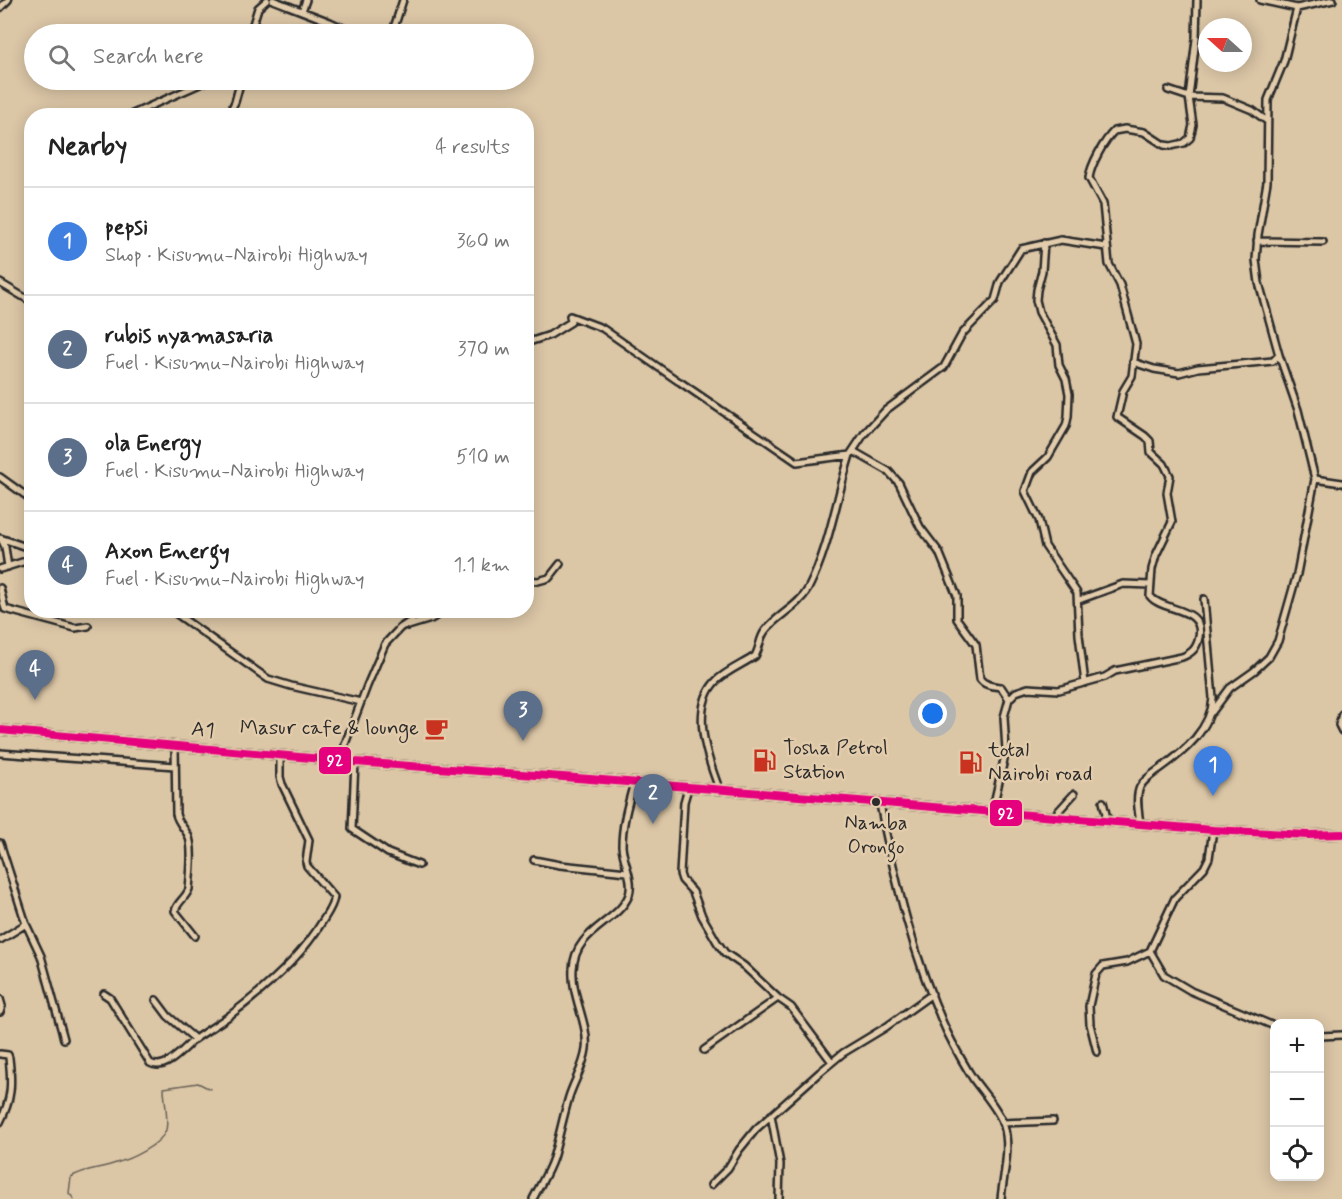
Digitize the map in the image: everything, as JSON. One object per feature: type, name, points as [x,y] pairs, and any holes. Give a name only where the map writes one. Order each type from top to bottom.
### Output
[{"type":"highway","name":"A1","points":[[0,730],[280,756],[1108,822],[1308,835],[1342,834]]},
{"type":"street","points":[[0,8],[8,0]]},
{"type":"street","points":[[253,24],[258,8],[267,0]]},
{"type":"street","points":[[273,0],[333,24]]},
{"type":"street","points":[[302,11],[306,0]]},
{"type":"street","points":[[395,24],[403,0]]},
{"type":"street","points":[[992,812],[1006,751],[1004,717],[1008,699],[1016,692],[1028,688],[1059,690],[1105,677],[1115,671],[1182,657],[1190,654],[1196,648],[1200,631],[1197,622],[1190,615],[1154,601],[1150,596],[1152,569],[1156,555],[1172,522],[1167,493],[1170,476],[1164,464],[1151,452],[1150,441],[1117,417],[1123,391],[1132,376],[1136,345],[1120,285],[1109,264],[1105,211],[1100,196],[1089,178],[1091,169],[1114,131],[1125,129],[1144,132],[1164,145],[1171,146],[1190,138],[1193,125],[1190,97],[1196,39],[1197,0]]},
{"type":"street","points":[[1260,0],[1297,8],[1333,0]]},
{"type":"street","points":[[1140,824],[1138,801],[1142,783],[1191,742],[1204,728],[1212,712],[1230,688],[1269,657],[1278,641],[1297,574],[1315,479],[1298,410],[1258,283],[1256,260],[1267,182],[1268,100],[1284,61],[1297,8]]},
{"type":"street","points":[[146,108],[186,90]]},
{"type":"street","points":[[232,108],[239,90]]},
{"type":"street","points":[[1168,90],[1190,97],[1223,98],[1252,110],[1267,121]]},
{"type":"street","points":[[720,791],[707,757],[703,735],[706,696],[717,680],[755,656],[760,638],[767,628],[797,603],[808,590],[829,539],[841,485],[852,453],[864,434],[874,421],[944,367],[962,334],[995,300],[1000,282],[1021,249],[1069,240],[1106,247]]},
{"type":"street","points":[[1257,241],[1323,242]]},
{"type":"street","points":[[1044,243],[1042,271],[1036,300],[1039,312],[1057,345],[1059,365],[1066,379],[1069,406],[1066,426],[1048,457],[1032,472],[1025,491],[1038,520],[1045,546],[1072,585],[1079,600],[1079,635],[1085,683]]},
{"type":"street","points":[[0,283],[24,297]]},
{"type":"street","points":[[534,340],[550,335],[571,322],[570,316],[602,328],[797,462],[852,453],[888,471],[900,483],[920,527],[939,552],[957,596],[957,619],[976,645],[980,680],[991,686],[1002,687],[1008,699]]},
{"type":"street","points":[[1134,362],[1154,369],[1179,373],[1221,365],[1273,361],[1279,355]]},
{"type":"street","points":[[0,477],[24,495]]},
{"type":"street","points":[[1315,479],[1342,483]]},
{"type":"street","points":[[0,538],[24,546]]},
{"type":"street","points":[[0,538],[5,547],[8,567]]},
{"type":"street","points":[[0,569],[24,562]]},
{"type":"street","points":[[534,581],[549,578],[560,564]]},
{"type":"street","points":[[1079,600],[1123,584],[1151,585]]},
{"type":"street","points":[[0,588],[5,609],[24,615]]},
{"type":"street","points":[[1204,599],[1213,698],[1212,712]]},
{"type":"street","points":[[35,618],[75,628],[88,626]]},
{"type":"street","points":[[182,618],[268,679],[361,702]]},
{"type":"street","points":[[345,761],[345,744],[385,644],[413,618]]},
{"type":"street","points":[[400,628],[432,618]]},
{"type":"street","points":[[1342,714],[1339,725],[1342,731]]},
{"type":"street","points":[[175,745],[176,814],[177,820],[189,836],[190,844],[189,889],[175,910],[195,936]]},
{"type":"street","points":[[0,753],[175,766]]},
{"type":"street","points":[[104,994],[110,998],[152,1065],[168,1062],[195,1039],[231,1015],[291,962],[309,942],[334,901],[332,895],[307,866],[309,840],[282,784],[280,756]]},
{"type":"street","points":[[356,762],[352,829],[388,854],[419,866]]},
{"type":"street","points":[[533,1199],[552,1159],[569,1097],[586,1050],[586,1036],[573,980],[576,953],[592,931],[616,912],[625,901],[630,887],[622,849],[623,833],[634,783]]},
{"type":"street","points":[[688,788],[684,802],[679,862],[682,880],[693,892],[702,916],[725,953],[744,966],[791,1007],[832,1062]]},
{"type":"street","points":[[1053,817],[1074,794]]},
{"type":"street","points":[[1103,802],[1108,822]]},
{"type":"street","points":[[880,804],[891,861],[912,941],[947,1033],[972,1077],[1003,1123],[1006,1135],[1001,1199]]},
{"type":"street","points":[[1097,1052],[1090,1024],[1089,1006],[1096,974],[1103,966],[1127,962],[1150,951],[1175,898],[1204,868],[1209,858],[1214,830]]},
{"type":"street","points":[[0,843],[40,956],[64,1039]]},
{"type":"street","points":[[534,860],[627,872]]},
{"type":"street","points":[[0,940],[27,924]]},
{"type":"street","points":[[1150,951],[1164,975],[1191,991],[1270,1024]]},
{"type":"street","points":[[711,1185],[728,1168],[739,1150],[771,1115],[832,1062],[932,994]]},
{"type":"street","points":[[704,1050],[778,998]]},
{"type":"street","points":[[0,999],[2,1006],[0,1012]]},
{"type":"street","points":[[156,1000],[168,1016],[195,1039]]},
{"type":"street","points":[[1324,1036],[1342,1035]]},
{"type":"street","points":[[0,1054],[6,1054],[9,1058],[11,1088],[10,1100],[0,1122]]},
{"type":"street","points":[[771,1115],[780,1164],[779,1199]]},
{"type":"street","points":[[1003,1123],[1053,1121]]},
{"type":"waterway","points":[[74,1199],[69,1193],[71,1177],[129,1158],[152,1146],[163,1136],[167,1120],[164,1088],[198,1083],[210,1089]]},
{"type":"transit line","name":"92","points":[[0,730],[355,762],[1213,830],[1308,835],[1342,834]]},
{"type":"place","name":"Axon Energy","points":[[35,700]]},
{"type":"place","name":"Masur cafe & lounge","points":[[437,728]]},
{"type":"place","name":"ola Energy","points":[[523,741]]},
{"type":"place","name":"Tosha Petrol Station","points":[[765,760]]},
{"type":"place","name":"total Nairobi road","points":[[970,762]]},
{"type":"place","name":"pepsi","points":[[1213,796]]},
{"type":"place","name":"Namba Orongo","points":[[876,802]]},
{"type":"place","name":"rubis nyamasaria","points":[[653,824]]}]
